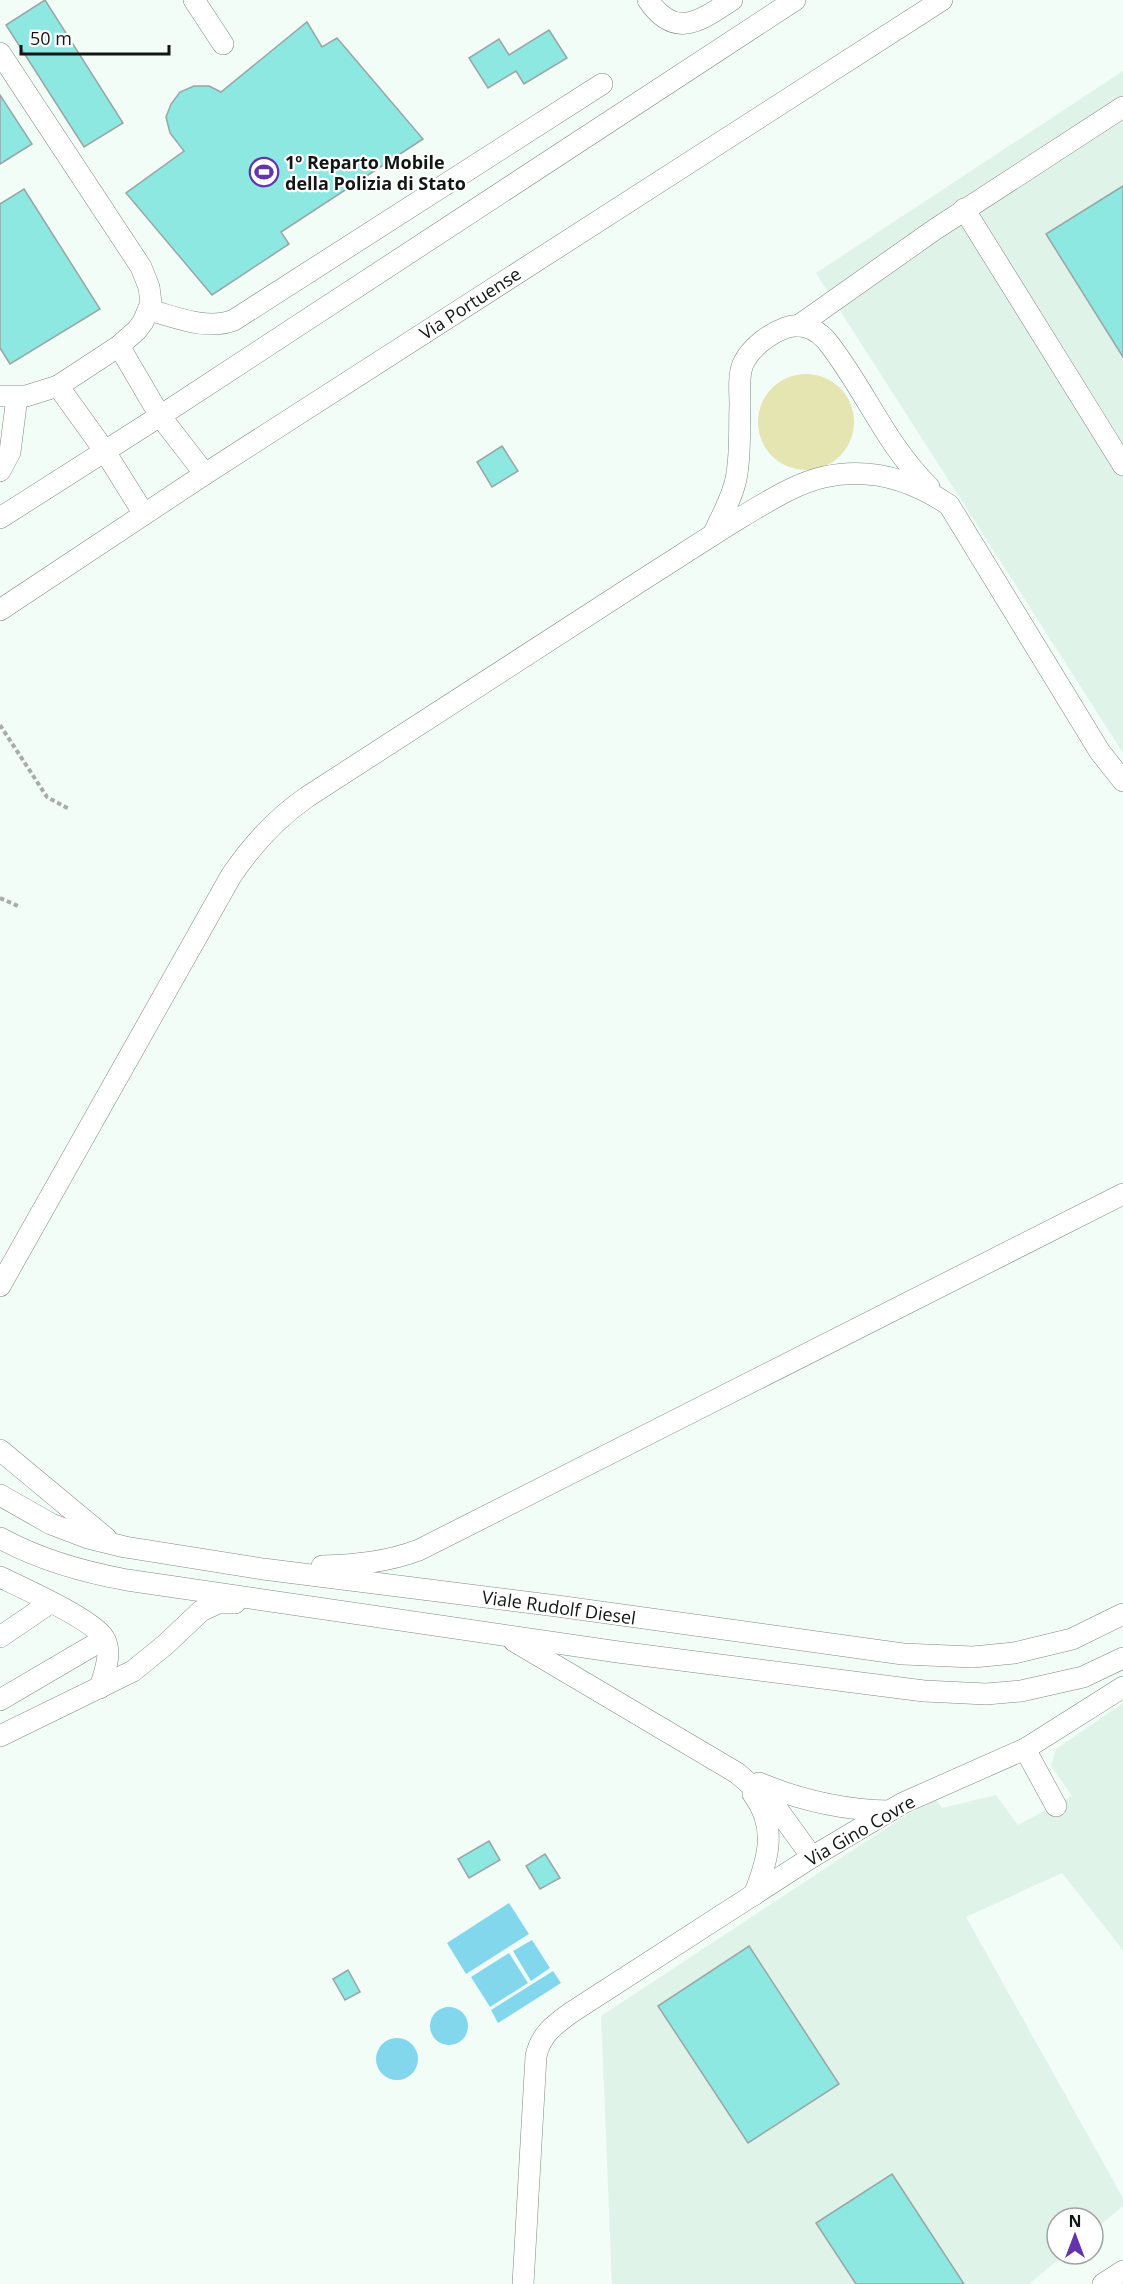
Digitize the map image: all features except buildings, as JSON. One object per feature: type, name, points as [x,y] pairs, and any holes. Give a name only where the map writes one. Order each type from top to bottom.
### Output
[{"type":"street","points":[[194,0],[223,44]]},
{"type":"street","points":[[648,0],[666,20],[685,24],[703,19],[732,0]]},
{"type":"street","points":[[0,518],[160,416],[795,0]]},
{"type":"street","name":"Via Portuense","points":[[0,610],[205,474],[942,0]]},
{"type":"street","points":[[0,53],[141,267],[149,287],[149,310],[137,330],[119,346],[58,386],[37,394],[9,397],[10,452],[0,471]]},
{"type":"street","points":[[149,310],[207,324],[234,320],[602,84]]},
{"type":"street","points":[[798,326],[964,210],[1123,107]]},
{"type":"street","points":[[964,210],[1123,465]]},
{"type":"street","points":[[713,535],[736,480],[740,436],[740,378],[745,360],[773,334],[787,327],[798,326],[812,329],[826,340],[901,456],[949,505],[1100,752],[1123,780]]},
{"type":"street","points":[[119,346],[160,416],[205,474]]},
{"type":"street","points":[[58,386],[104,450],[144,514]]},
{"type":"street","points":[[0,1286],[231,876],[264,832],[307,797],[713,535],[782,493],[828,476],[861,474],[898,479],[929,492],[949,505]]},
{"type":"street","points":[[263,1569],[372,1563],[419,1550],[1123,1194]]},
{"type":"street","points":[[0,1450],[113,1544]]},
{"type":"street","name":"Viale Rudolf Diesel","points":[[0,1495],[51,1524],[88,1538],[113,1544],[263,1569],[557,1606],[891,1652],[941,1657],[991,1656],[1035,1649],[1081,1635],[1123,1614]]},
{"type":"street","name":"Viale Rudolf Diesel","points":[[0,1538],[44,1558],[103,1575],[506,1636],[895,1688],[949,1693],[999,1693],[1049,1686],[1083,1677],[1123,1658]]},
{"type":"street","points":[[0,1578],[78,1617],[104,1639],[108,1658],[100,1688]]},
{"type":"street","points":[[0,1736],[122,1678],[144,1663],[206,1608],[224,1602],[277,1603]]},
{"type":"street","points":[[0,1637],[50,1603]]},
{"type":"street","points":[[506,1636],[737,1773],[789,1796],[815,1803],[851,1809],[889,1811]]},
{"type":"street","points":[[0,1700],[104,1639]]},
{"type":"street","name":"Via Gino Covre","points":[[523,2284],[530,2140],[538,2048],[542,2037],[552,2026],[812,1857],[889,1811],[935,1788],[1025,1749],[1123,1687]]},
{"type":"street","points":[[1025,1749],[1056,1806]]},
{"type":"street","points":[[737,1773],[775,1806],[812,1857]]},
{"type":"street","points":[[737,1773],[761,1805],[768,1826],[766,1858],[754,1895]]},
{"type":"street","points":[[1103,2284],[1123,2271]]},
{"type":"path","points":[[0,724],[46,797],[69,809]]},
{"type":"path","points":[[0,898],[18,906]]},
{"type":"shaded area","points":[[1123,71],[1123,753],[816,273]]},
{"type":"shaded area","points":[[1123,1703],[1123,1950],[1062,1873],[966,1917],[1123,2198],[1123,2206],[1105,2221],[1105,2206],[1045,2206],[1045,2266],[1051,2266],[1029,2284],[612,2284],[601,2016],[935,1798],[942,1808],[996,1795],[1018,1825],[1072,1796],[1051,1766],[1056,1749]]},
{"type":"green space","points":[[806,374],[824,378],[840,388],[850,404],[854,422],[850,440],[840,456],[824,466],[806,470],[788,466],[772,456],[762,440],[758,422],[762,404],[772,388],[788,378]]},
{"type":"water","points":[[509,1903],[529,1934],[466,1974],[447,1943]]},
{"type":"water","points":[[532,1940],[550,1968],[531,1981],[513,1951]]},
{"type":"water","points":[[509,1953],[528,1983],[490,2007],[471,1977]]},
{"type":"water","points":[[553,1971],[561,1983],[498,2023],[491,2010]]},
{"type":"water","points":[[449,2007],[462,2013],[468,2026],[462,2039],[449,2045],[436,2039],[430,2026],[436,2013]]},
{"type":"water","points":[[397,2038],[412,2044],[418,2059],[412,2074],[397,2080],[382,2074],[376,2059],[382,2044]]},
{"type":"place","name":"1º Reparto Mobile della Polizia di Stato","points":[[264,172]]}]
